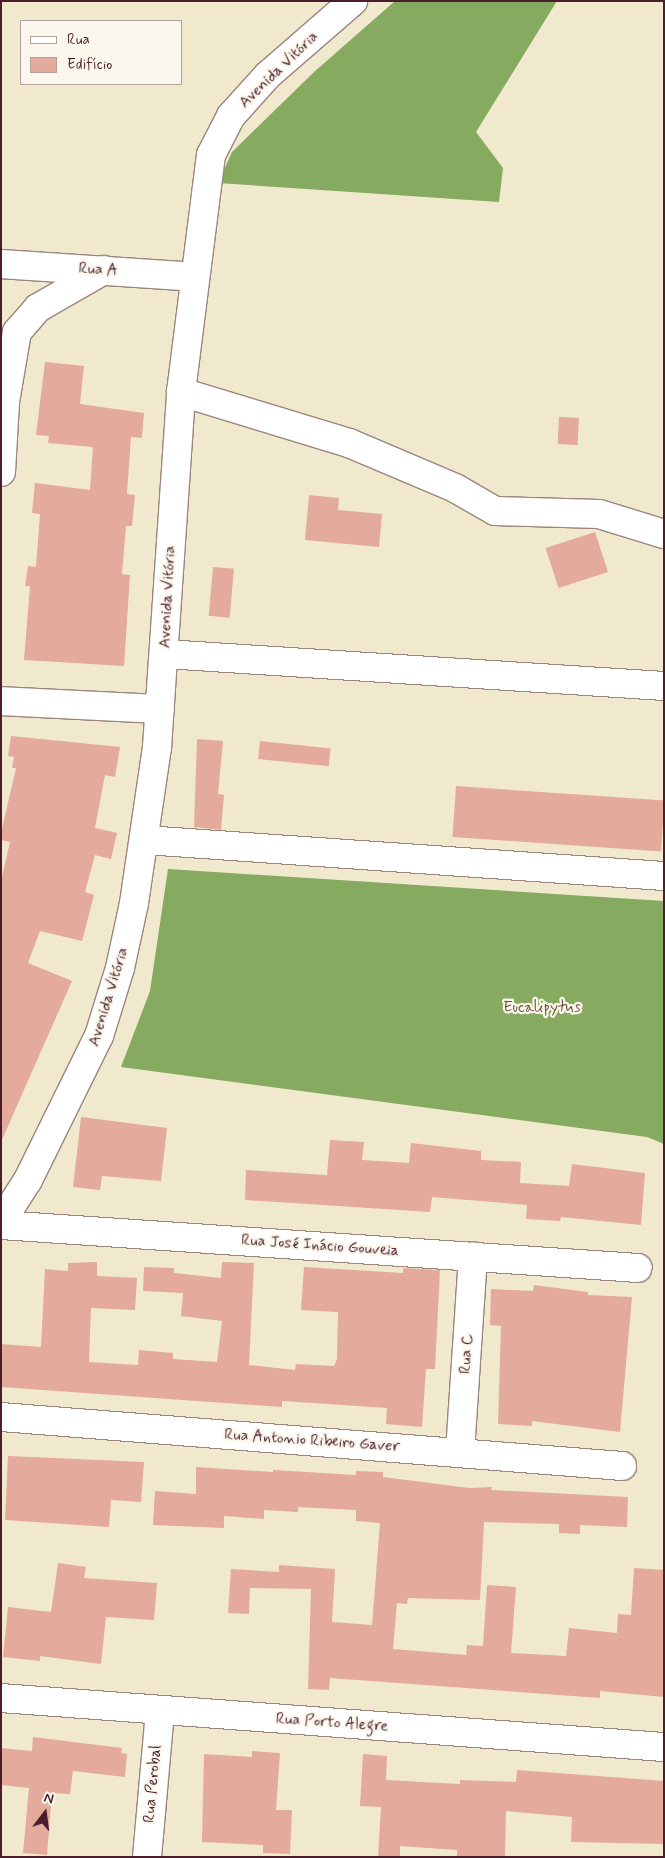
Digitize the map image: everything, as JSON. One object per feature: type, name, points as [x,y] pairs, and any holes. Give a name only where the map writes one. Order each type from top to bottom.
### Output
[{"type":"street","name":"Avenida Vitória","points":[[1,1224],[32,1172],[99,1036],[120,968],[145,840],[160,709],[181,392],[211,156],[231,116],[268,75],[353,1]]},
{"type":"street","name":"Rua A","points":[[1,264],[195,277]]},
{"type":"street","points":[[1,472],[5,402],[16,332],[38,308],[104,270]]},
{"type":"street","points":[[181,392],[349,443],[455,488],[495,511],[599,514],[664,534]]},
{"type":"street","points":[[165,654],[664,686]]},
{"type":"street","points":[[1,702],[160,709]]},
{"type":"street","points":[[145,840],[664,876]]},
{"type":"street","name":"Rua José Inácio Gouveia","points":[[1,1224],[638,1268]]},
{"type":"street","name":"Rua C","points":[[460,1452],[473,1256]]},
{"type":"street","name":"Rua Antonio Ribeiro Gaver","points":[[1,1417],[622,1466]]},
{"type":"street","name":"Rua Porto Alegre","points":[[1,1698],[664,1747]]},
{"type":"street","name":"Rua Perobal","points":[[147,1857],[160,1711]]},
{"type":"green space","points":[[395,1],[557,1],[476,132],[503,168],[499,202],[218,183],[232,152],[314,72]]},
{"type":"green space","name":"Eucalipytus","points":[[168,869],[664,901],[664,1144],[647,1137],[121,1067],[150,991]]},
{"type":"building","points":[[45,362],[84,366],[80,404],[144,413],[142,438],[131,437],[127,494],[135,495],[132,526],[126,526],[122,574],[130,575],[124,666],[24,660],[30,586],[25,586],[28,566],[36,567],[40,514],[32,513],[35,483],[90,490],[93,447],[48,443],[49,436],[36,435]]},
{"type":"building","points":[[559,417],[579,418],[578,445],[558,444]]},
{"type":"building","points":[[309,495],[339,498],[338,510],[382,514],[379,547],[305,540]]},
{"type":"building","points":[[595,532],[608,572],[559,588],[546,548]]},
{"type":"building","points":[[213,567],[234,569],[230,618],[209,616]]},
{"type":"building","points":[[11,736],[120,747],[115,777],[105,775],[95,828],[117,833],[111,859],[95,855],[85,892],[94,895],[82,941],[40,931],[28,963],[72,981],[1,1142],[1,881],[10,842],[1,840],[1,833],[16,768],[12,768],[14,757],[8,756]]},
{"type":"building","points":[[197,739],[223,741],[218,794],[224,795],[221,830],[194,827]]},
{"type":"building","points":[[260,741],[331,748],[329,766],[258,759]]},
{"type":"building","points":[[456,786],[664,801],[661,851],[452,837]]},
{"type":"building","points":[[81,1117],[167,1128],[161,1181],[102,1176],[100,1190],[73,1187]]},
{"type":"building","points":[[330,1140],[364,1142],[362,1160],[409,1163],[411,1143],[481,1151],[481,1160],[521,1162],[520,1183],[569,1186],[572,1164],[645,1173],[641,1225],[561,1217],[560,1221],[526,1219],[527,1205],[432,1197],[430,1212],[245,1200],[246,1170],[327,1175]]},
{"type":"building","points":[[97,1262],[97,1276],[137,1278],[135,1310],[91,1308],[89,1362],[138,1365],[139,1350],[173,1353],[173,1359],[217,1362],[222,1321],[181,1316],[183,1293],[143,1291],[144,1267],[174,1268],[174,1273],[221,1278],[222,1262],[254,1263],[249,1365],[295,1370],[296,1364],[334,1366],[337,1359],[338,1312],[301,1310],[304,1267],[403,1273],[403,1268],[440,1270],[435,1369],[426,1369],[422,1427],[386,1424],[387,1408],[282,1401],[282,1407],[1,1387],[1,1344],[41,1347],[45,1269],[68,1271],[68,1263]]},
{"type":"building","points":[[534,1285],[588,1292],[588,1295],[632,1297],[620,1432],[532,1421],[532,1426],[498,1424],[501,1326],[490,1325],[491,1289],[533,1291]]},
{"type":"building","points":[[8,1456],[144,1462],[141,1502],[111,1500],[109,1527],[5,1520]]},
{"type":"building","points":[[196,1467],[356,1475],[356,1471],[383,1472],[383,1477],[469,1488],[492,1487],[491,1490],[628,1497],[627,1527],[580,1525],[580,1534],[559,1533],[559,1524],[484,1522],[480,1600],[408,1598],[407,1604],[397,1603],[393,1649],[466,1655],[467,1645],[483,1646],[487,1585],[516,1587],[511,1653],[566,1656],[569,1628],[617,1633],[618,1614],[631,1615],[634,1568],[664,1570],[664,1697],[600,1691],[600,1698],[330,1678],[329,1690],[308,1689],[311,1589],[250,1588],[249,1614],[228,1613],[231,1569],[279,1572],[279,1565],[335,1569],[332,1622],[372,1625],[380,1523],[356,1521],[356,1510],[298,1507],[298,1512],[264,1510],[264,1519],[224,1516],[224,1528],[153,1525],[155,1491],[196,1494]]},
{"type":"building","points":[[58,1563],[86,1567],[84,1578],[157,1583],[154,1620],[106,1617],[101,1664],[40,1656],[40,1661],[3,1657],[8,1607],[51,1612]]},
{"type":"building","points":[[33,1737],[122,1748],[121,1753],[127,1754],[125,1777],[73,1771],[70,1794],[52,1793],[47,1855],[23,1853],[29,1788],[1,1785],[1,1748],[32,1751]]},
{"type":"building","points":[[252,1751],[280,1753],[276,1810],[292,1810],[290,1854],[263,1853],[263,1845],[202,1842],[204,1754],[252,1757]]},
{"type":"building","points":[[363,1754],[387,1756],[386,1780],[460,1784],[460,1780],[516,1782],[517,1770],[664,1781],[664,1844],[571,1842],[572,1817],[506,1811],[505,1857],[457,1857],[457,1850],[400,1846],[400,1857],[378,1857],[381,1807],[360,1806]]}]
